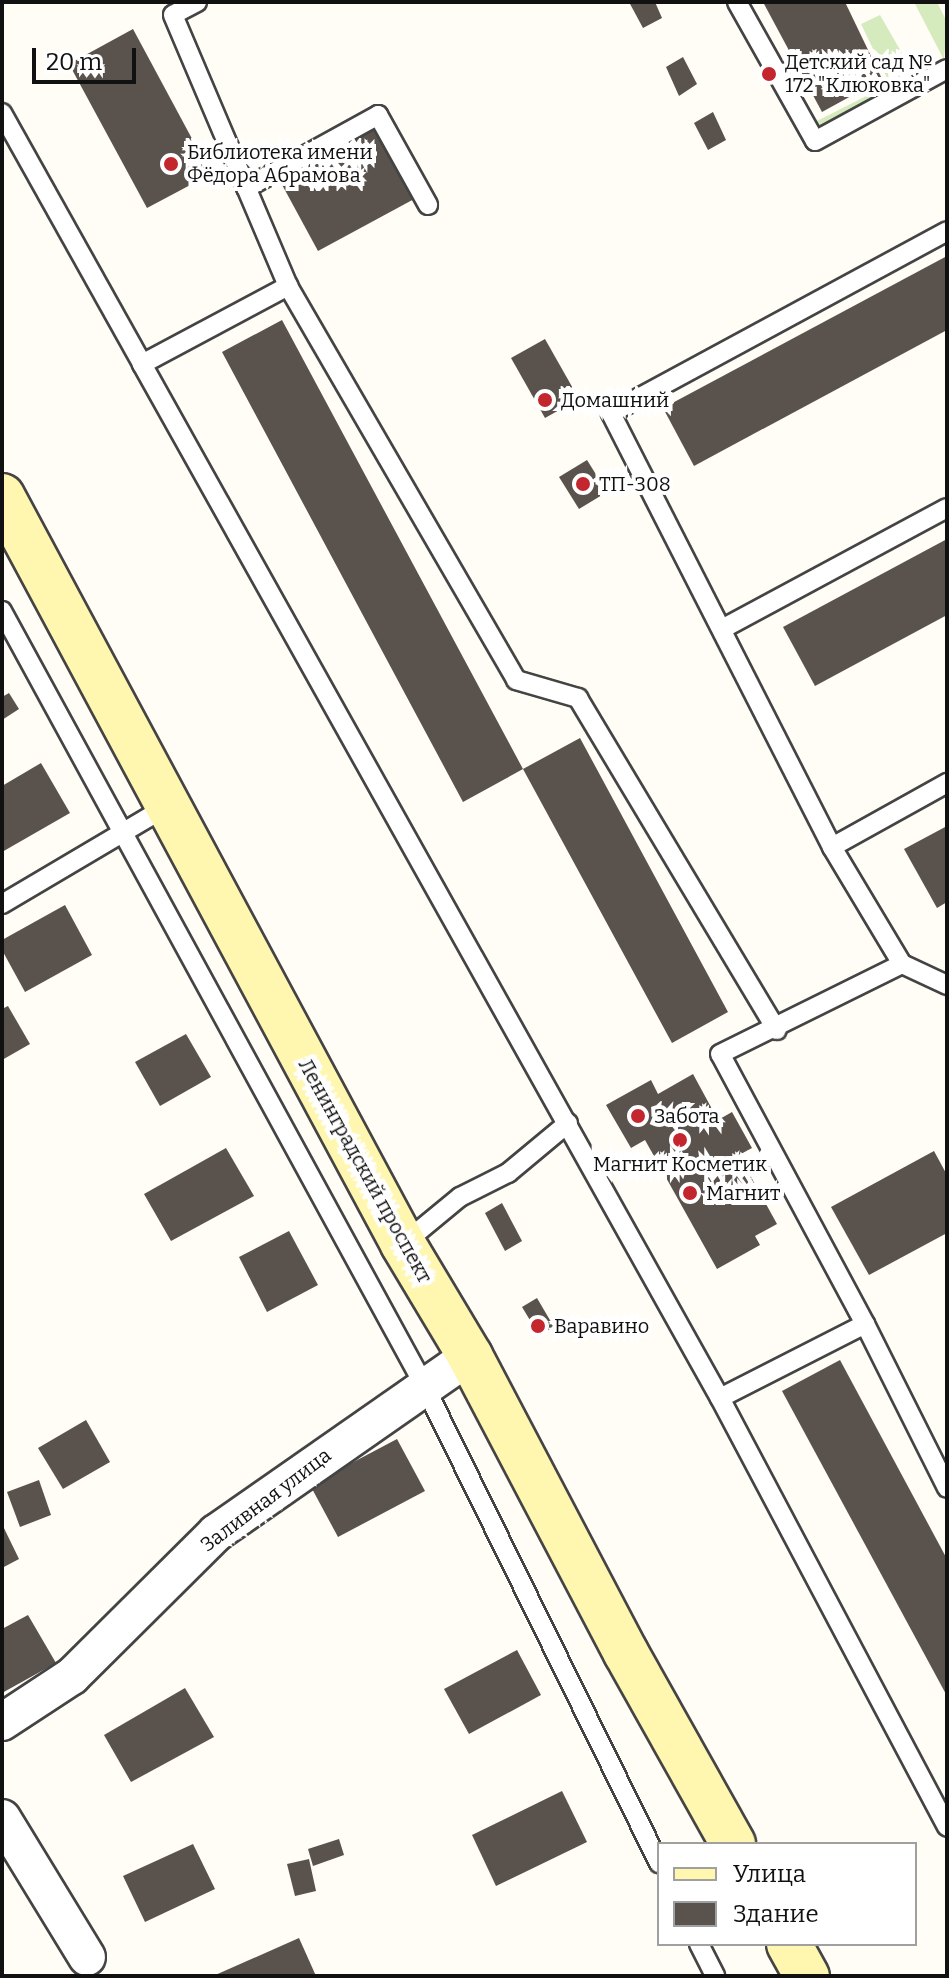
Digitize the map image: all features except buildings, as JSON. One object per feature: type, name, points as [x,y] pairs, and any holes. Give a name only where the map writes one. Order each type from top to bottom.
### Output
[{"type":"main road","name":"Ленинградский проспект","points":[[2,496],[403,1244],[470,1356],[626,1653],[732,1842]]},
{"type":"main road","points":[[790,1946],[807,1976]]},
{"type":"street","name":"Заливная улица","points":[[2,1722],[72,1676],[216,1533],[424,1385],[470,1356]]},
{"type":"street","points":[[2,1818],[87,1957]]},
{"type":"lane","points":[[197,2],[173,15],[288,286],[516,680],[578,698],[777,1030]]},
{"type":"lane","points":[[737,2],[815,141],[947,69]]},
{"type":"lane","points":[[2,113],[720,1398],[947,1827]]},
{"type":"lane","points":[[246,188],[378,115],[428,205]]},
{"type":"lane","points":[[947,231],[611,413],[832,847],[902,964],[947,985]]},
{"type":"lane","points":[[142,364],[288,286]]},
{"type":"lane","points":[[722,629],[947,508]]},
{"type":"lane","points":[[2,611],[424,1385],[657,1859]]},
{"type":"lane","points":[[832,847],[947,783]]},
{"type":"lane","points":[[2,904],[168,806]]},
{"type":"lane","points":[[902,964],[777,1030],[720,1054],[865,1324],[947,1488]]},
{"type":"lane","points":[[403,1244],[460,1197],[508,1173],[568,1123]]},
{"type":"lane","points":[[720,1398],[865,1324]]},
{"type":"lane","points":[[700,1946],[715,1976]]},
{"type":"green space","points":[[914,2],[937,2],[947,22],[944,60]]},
{"type":"green space","points":[[880,15],[910,67],[899,87],[820,129],[815,122],[890,84],[861,24]]},
{"type":"place","name":"Детский сад № 172 \"Клюковка\"","points":[[769,74]]},
{"type":"place","name":"Библиотека имени Фёдора Абрамова","points":[[171,164]]},
{"type":"place","name":"Домашний","points":[[545,400]]},
{"type":"place","name":"ТП-308","points":[[583,484]]},
{"type":"place","name":"Забота","points":[[638,1116]]},
{"type":"place","name":"Магнит Косметик","points":[[680,1140]]},
{"type":"place","name":"Магнит","points":[[690,1193]]},
{"type":"place","name":"Варавино","points":[[538,1326]]}]
